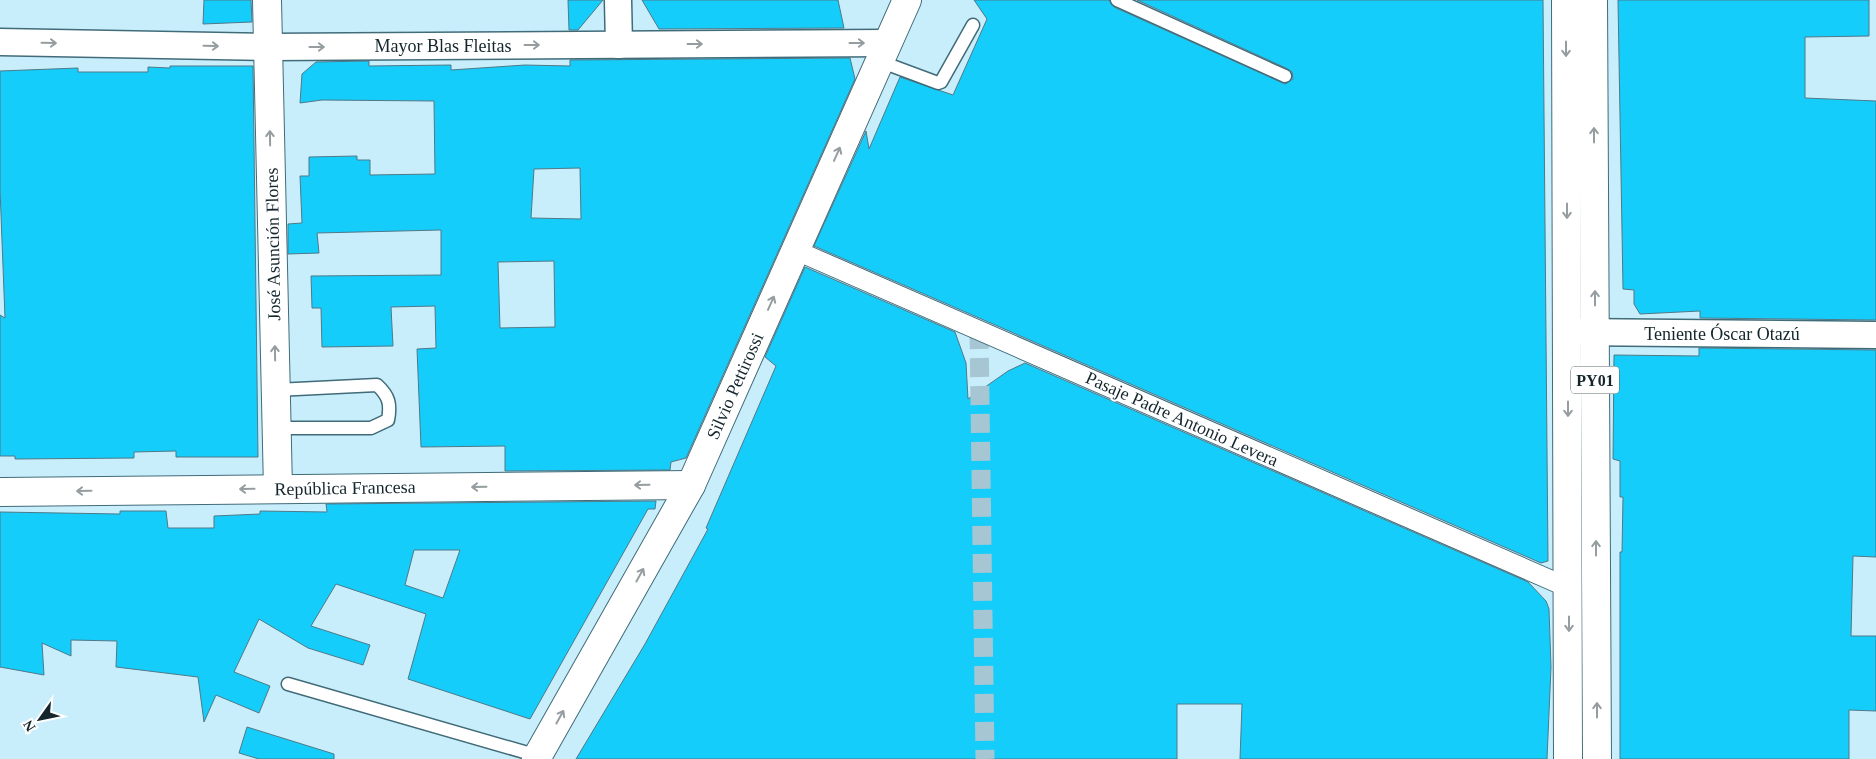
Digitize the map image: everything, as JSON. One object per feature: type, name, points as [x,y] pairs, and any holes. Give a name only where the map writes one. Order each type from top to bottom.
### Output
[{"type":"main road","name":"José Asunción Flores","points":[[267,0],[278,489]]},
{"type":"main road","name":"Silvio Pettirossi","points":[[537,758],[691,485],[907,0]]},
{"type":"main road","name":"PY01","points":[[1566,0],[1568,759]]},
{"type":"main road","name":"PY01","points":[[1593,0],[1597,759]]},
{"type":"main road","name":"República Francesa","points":[[0,492],[691,485]]},
{"type":"street","points":[[618,0],[619,45]]},
{"type":"street","name":"Mayor Blas Fleitas","points":[[0,42],[268,47],[619,45],[883,52]]},
{"type":"street","name":"Pasaje Padre Antonio Levera","points":[[795,250],[1569,588]]},
{"type":"street","name":"Teniente Óscar Otazú","points":[[1568,332],[1876,335]]},
{"type":"lane","points":[[1118,0],[1285,76]]},
{"type":"lane","points":[[883,52],[931,81],[941,82],[973,25]]},
{"type":"lane","points":[[276,390],[377,385],[387,395],[390,406],[388,420],[371,428],[276,428]]},
{"type":"lane","points":[[288,684],[537,758]]},
{"type":"building","points":[[204,0],[251,0],[252,22],[203,24]]},
{"type":"building","points":[[568,0],[603,0],[578,30],[569,30]]},
{"type":"building","points":[[642,0],[838,0],[844,28],[659,29]]},
{"type":"building","points":[[974,0],[1109,0],[1114,7],[1285,84],[1293,79],[1292,72],[1288,69],[1137,0],[1543,0],[1548,561],[1541,563],[814,246],[866,131],[869,149],[900,77],[953,95],[987,19]]},
{"type":"building","points":[[1618,0],[1869,0],[1869,36],[1805,37],[1805,98],[1876,101],[1876,320],[1700,318],[1700,311],[1640,314],[1634,304],[1634,290],[1623,289]]},
{"type":"building","points":[[850,58],[855,79],[686,458],[671,462],[670,470],[505,471],[505,446],[421,447],[417,349],[436,348],[435,306],[391,307],[393,346],[322,347],[321,308],[312,308],[311,276],[441,275],[441,230],[317,233],[319,253],[288,254],[288,224],[302,223],[300,176],[309,176],[309,157],[357,156],[357,160],[370,160],[370,175],[435,174],[434,101],[322,100],[300,103],[302,74],[316,62],[369,61],[369,66],[451,65],[451,70],[525,65],[570,66],[570,60]],"holes":[[[580,168],[581,219],[531,218],[534,169]],[[554,261],[555,327],[500,328],[498,262]]]},
{"type":"building","points":[[170,66],[253,66],[258,457],[176,457],[176,451],[134,452],[134,458],[15,459],[15,456],[0,456],[0,315],[5,318],[0,189],[0,71],[78,68],[78,72],[148,72],[148,67],[170,68]]},
{"type":"building","points":[[805,267],[955,332],[966,363],[968,399],[1008,371],[1025,363],[1528,582],[1546,601],[1549,609],[1551,667],[1547,759],[1240,759],[1242,704],[1177,704],[1177,759],[576,759],[645,644],[708,529],[706,528],[776,366],[765,357]]},
{"type":"building","points":[[1699,348],[1876,350],[1876,557],[1853,556],[1851,636],[1876,636],[1876,711],[1849,710],[1849,759],[1620,759],[1620,552],[1622,552],[1623,497],[1620,497],[1620,461],[1613,459],[1614,355],[1699,356]]},
{"type":"building","points":[[656,501],[655,509],[648,509],[530,719],[408,679],[426,614],[336,584],[311,626],[370,645],[363,665],[308,648],[259,619],[234,672],[270,686],[259,713],[216,695],[204,722],[198,677],[116,667],[117,641],[71,640],[71,656],[42,643],[44,675],[0,667],[0,512],[120,514],[120,511],[166,511],[168,528],[214,528],[214,516],[260,514],[260,511],[327,512],[326,504]],"holes":[[[414,550],[460,550],[443,598],[405,585]]]},
{"type":"building","points":[[247,727],[334,754],[334,759],[259,759],[239,753]]},
{"type":"tunnel","points":[[979,330],[985,759]]}]
